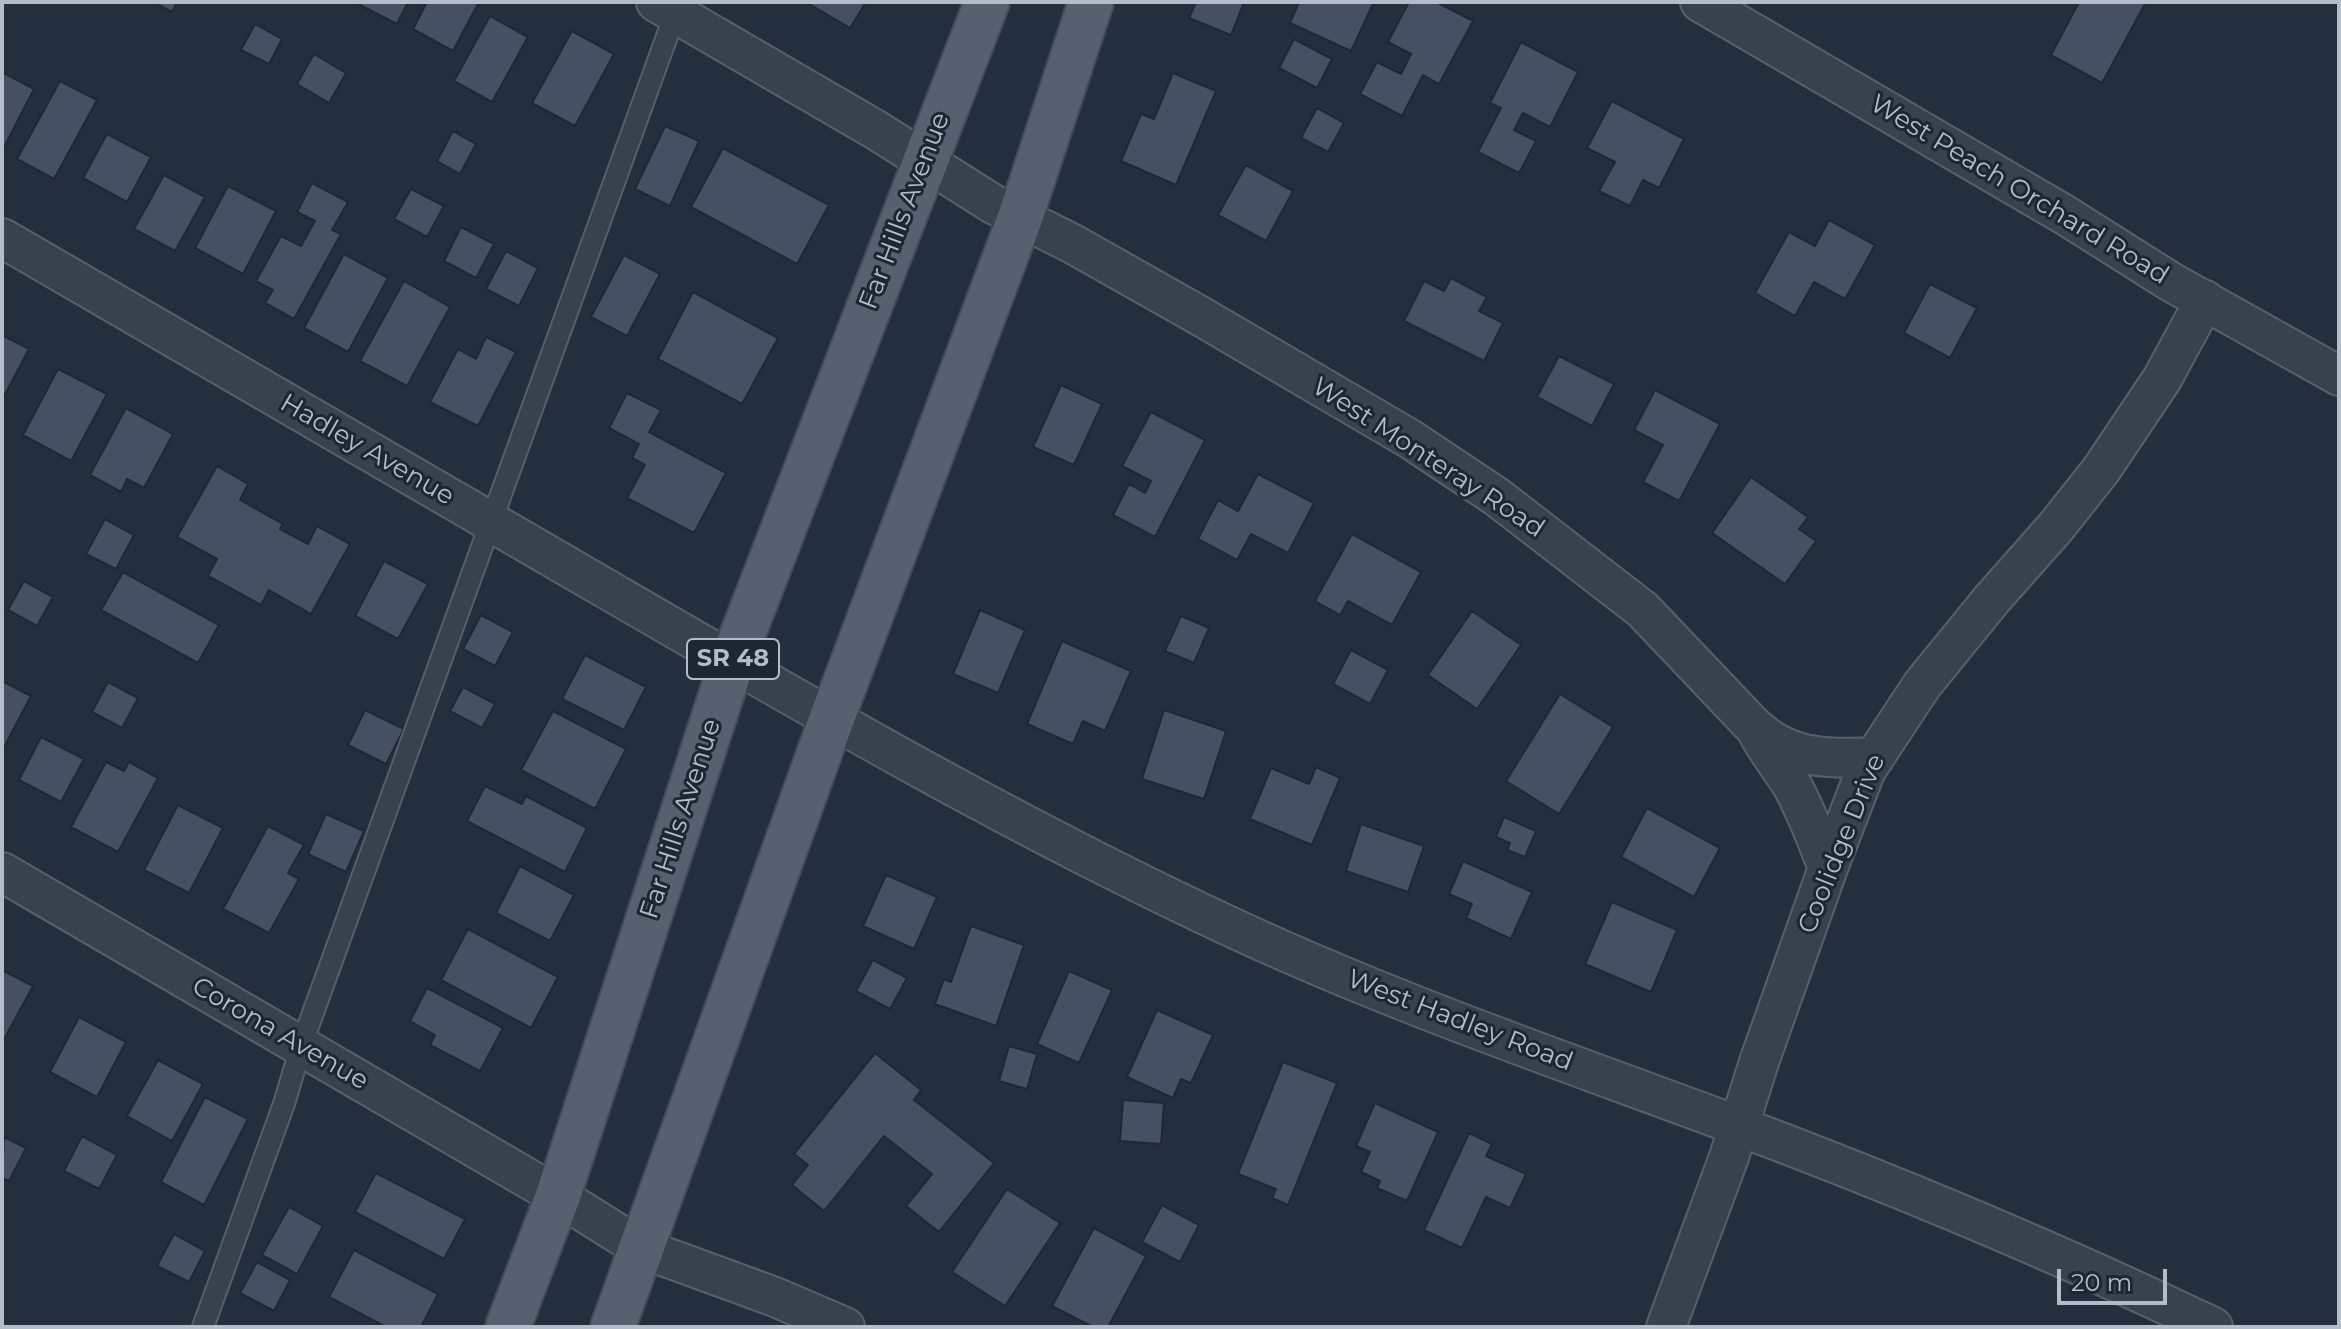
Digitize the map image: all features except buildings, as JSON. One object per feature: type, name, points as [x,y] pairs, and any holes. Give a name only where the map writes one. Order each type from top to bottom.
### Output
[{"type":"main road","name":"Far Hills Avenue","points":[[508,1327],[558,1196],[732,662],[987,2]]},
{"type":"main road","points":[[613,1327],[832,718],[1020,218],[1091,2]]},
{"type":"street","name":"West Peach Orchard Road","points":[[1700,2],[2339,376]]},
{"type":"street","name":"West Monteray Road","points":[[670,6],[993,204],[1202,317],[1410,439],[1497,497],[1643,610],[1756,729],[1765,749],[1808,815],[1828,868]]},
{"type":"street","name":"Hadley Avenue","points":[[2,238],[732,662]]},
{"type":"street","name":"Coolidge Drive","points":[[1666,1327],[1828,868],[1866,770],[1922,685],[2101,470],[2162,379],[2205,300]]},
{"type":"street","name":"West Hadley Road","points":[[732,662],[1062,846],[1219,921],[1344,977],[1465,1025],[1906,1191],[2213,1327]]},
{"type":"street","points":[[1756,729],[1800,753],[1831,759],[1875,757]]},
{"type":"street","name":"Corona Avenue","points":[[2,872],[558,1196],[641,1248],[775,1297],[845,1327]]},
{"type":"lane","points":[[203,1327],[285,1101],[301,1046],[492,522],[670,6]]}]
